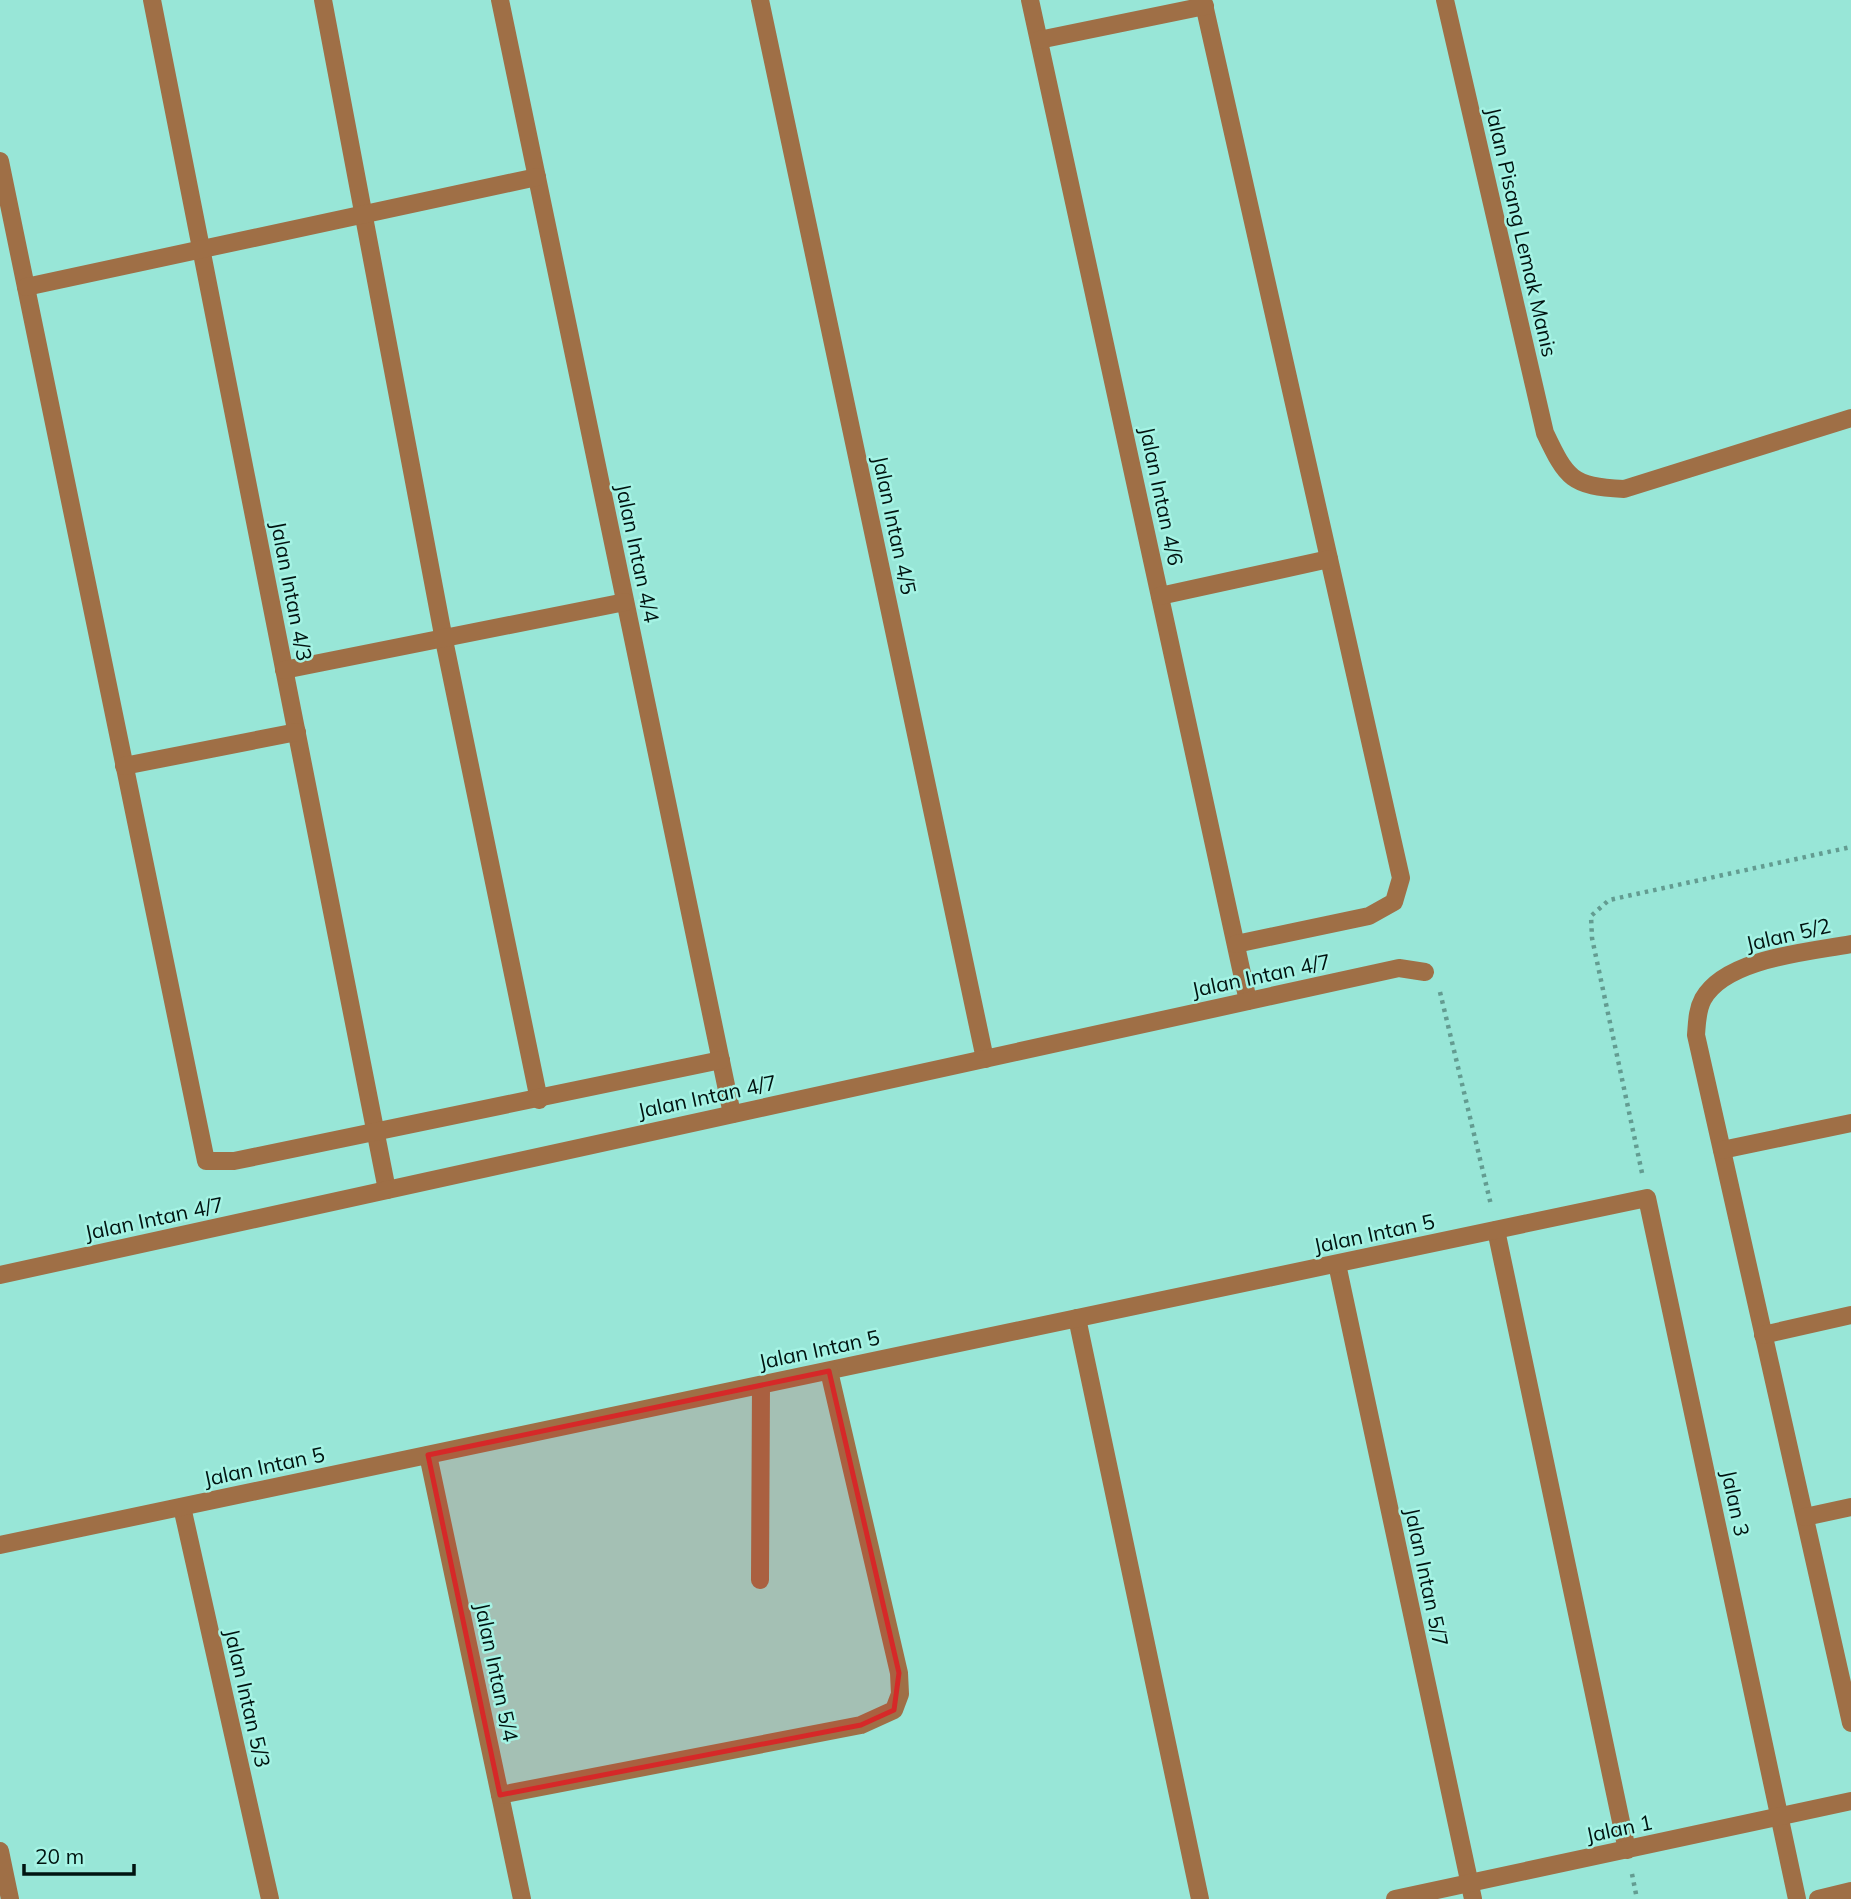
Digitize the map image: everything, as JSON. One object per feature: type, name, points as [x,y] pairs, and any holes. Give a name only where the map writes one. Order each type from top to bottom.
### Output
[{"type":"street","name":"Jalan Intan 4/3","points":[[152,0],[387,1190]]},
{"type":"street","points":[[323,0],[444,640],[539,1100]]},
{"type":"street","name":"Jalan Intan 4/4","points":[[500,0],[732,1114]]},
{"type":"street","name":"Jalan Intan 4/5","points":[[760,0],[985,1059]]},
{"type":"street","name":"Jalan Intan 4/6","points":[[1030,0],[1248,1001]]},
{"type":"street","name":"Jalan Pisang Lemak Manis","points":[[1445,0],[1545,433],[1563,472],[1592,487],[1624,489],[1851,418]]},
{"type":"street","points":[[1039,40],[1204,3],[1401,878],[1394,902],[1369,916],[1236,944]]},
{"type":"street","points":[[0,161],[206,1161],[234,1161],[539,1100],[721,1060]]},
{"type":"street","points":[[26,287],[537,177]]},
{"type":"street","points":[[1160,596],[1329,559]]},
{"type":"street","points":[[285,670],[625,602]]},
{"type":"street","points":[[124,766],[297,732]]},
{"type":"street","name":"Jalan 5/2","points":[[1722,1150],[1696,1035],[1698,1012],[1704,998],[1721,978],[1746,966],[1851,944]]},
{"type":"street","name":"Jalan Intan 4/7","points":[[0,1275],[1399,968],[1425,972]]},
{"type":"street","points":[[1851,1123],[1722,1150],[1805,1517],[1847,1688],[1851,1723]]},
{"type":"street","name":"Jalan Intan 5","points":[[0,1545],[1647,1198]]},
{"type":"street","name":"Jalan 3","points":[[1647,1198],[1797,1899]]},
{"type":"street","points":[[1496,1230],[1627,1850]]},
{"type":"street","name":"Jalan Intan 5/7","points":[[1337,1264],[1471,1891]]},
{"type":"street","points":[[1763,1335],[1851,1315]]},
{"type":"street","points":[[1077,1318],[1200,1899]]},
{"type":"street","points":[[500,1795],[861,1726],[894,1710],[900,1694],[899,1673],[829,1371]]},
{"type":"street","points":[[760,1580],[761,1385]]},
{"type":"street","name":"Jalan Intan 5/4","points":[[429,1455],[522,1899]]},
{"type":"street","name":"Jalan Intan 5/3","points":[[182,1507],[270,1899]]},
{"type":"street","points":[[1805,1517],[1851,1507]]},
{"type":"street","name":"Jalan 1","points":[[1395,1899],[1471,1891],[1627,1850],[1851,1801]]},
{"type":"street","points":[[0,1851],[10,1899]]},
{"type":"street","points":[[1818,1899],[1851,1891]]},
{"type":"path","points":[[1647,1198],[1592,938],[1591,916],[1609,900],[1851,847]]},
{"type":"path","points":[[1425,972],[1437,985],[1446,1009],[1496,1230]]},
{"type":"highlighted area","points":[[829,1371],[899,1673],[894,1710],[861,1725],[500,1795],[428,1455]]}]
